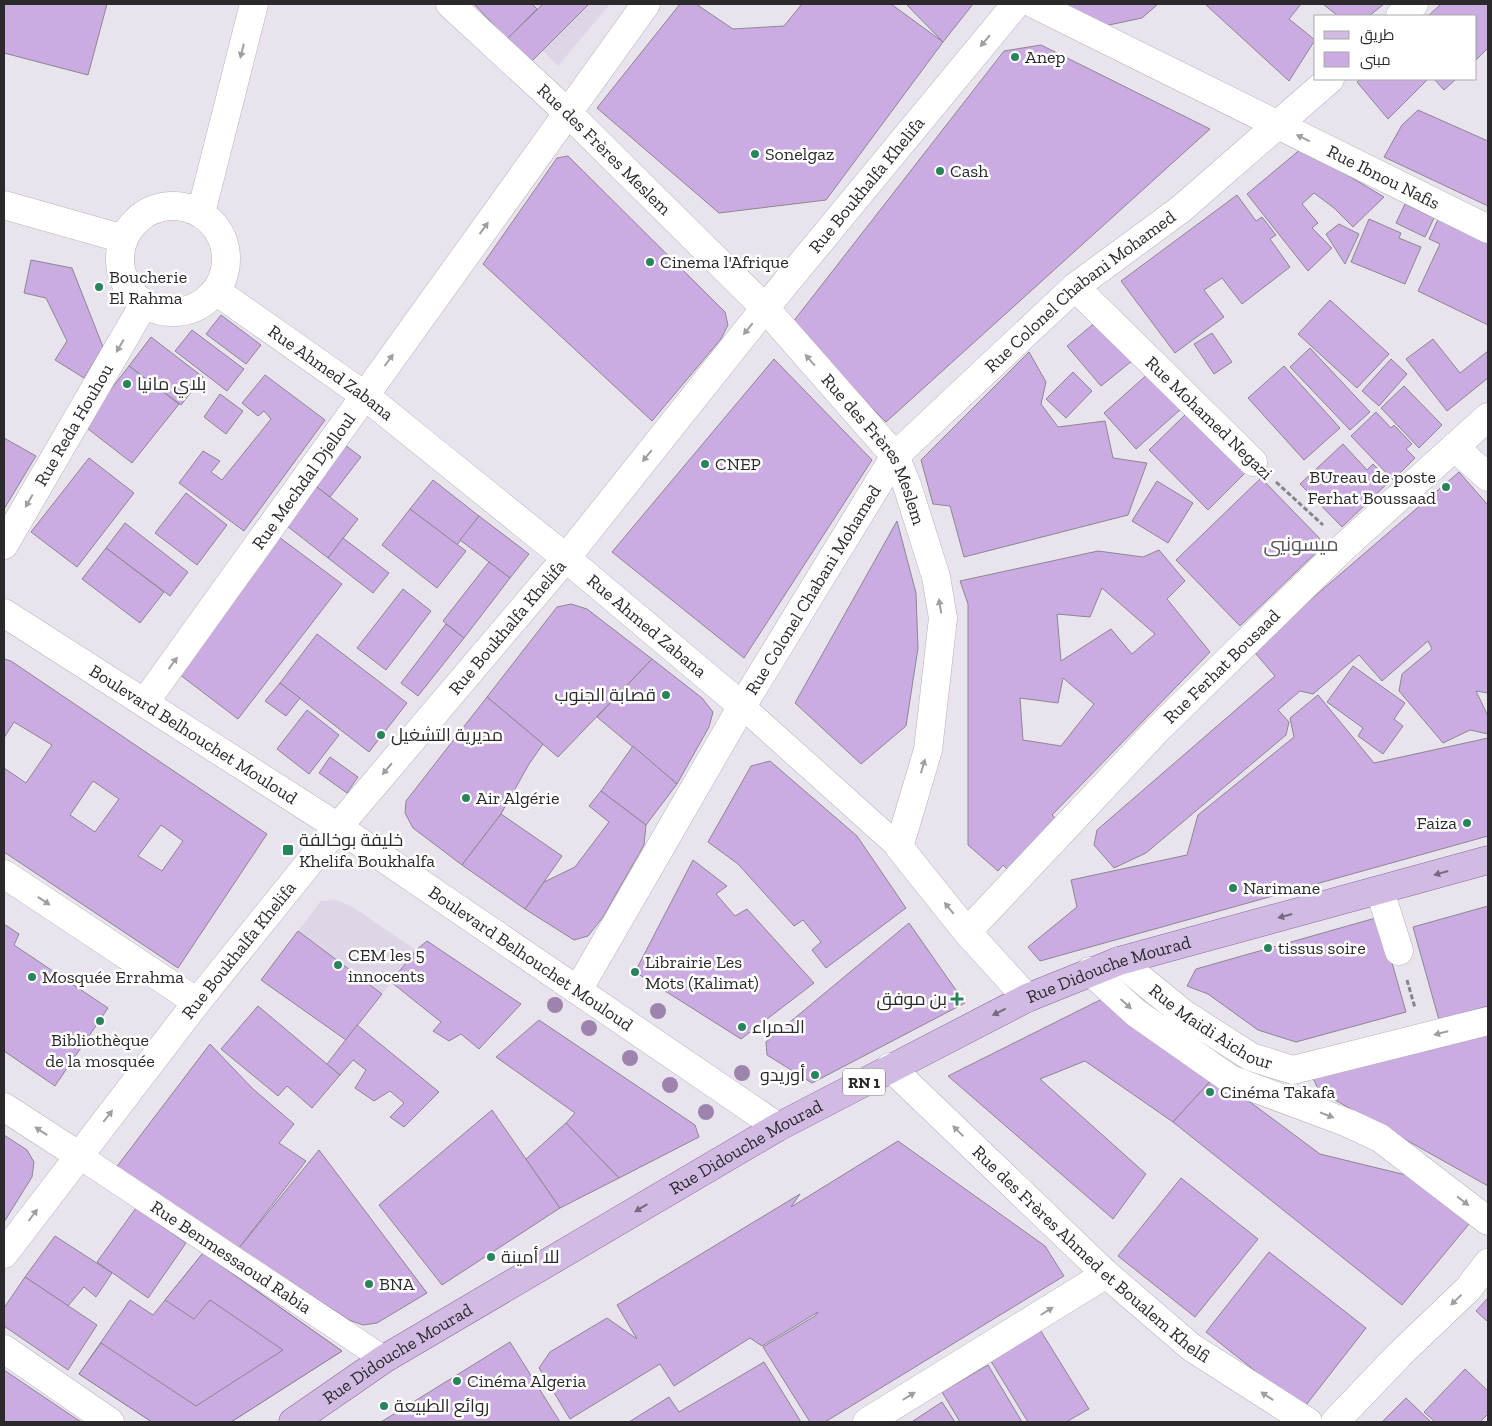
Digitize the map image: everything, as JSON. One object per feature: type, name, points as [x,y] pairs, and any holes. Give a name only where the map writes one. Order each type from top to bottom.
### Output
[{"type":"main road","name":"Rue Didouche Mourad","points":[[293,1422],[384,1359],[778,1127],[890,1067],[1027,998],[1119,960],[1488,860]]},
{"type":"street","points":[[201,213],[254,4]]},
{"type":"street","name":"Rue des Frères Meslem","points":[[450,4],[567,112],[765,308],[895,456],[907,485],[936,578],[942,618],[928,750],[899,847]]},
{"type":"street","name":"Rue Mechdal Djelloul","points":[[145,702],[646,4]]},
{"type":"street","name":"Rue Boukhalfa Khelifa","points":[[4,1254],[196,1002],[338,827],[566,558],[765,308],[1016,4]]},
{"type":"street","name":"Rue Ibnou Nafis","points":[[1034,4],[1488,229]]},
{"type":"street","points":[[1401,15],[1414,4]]},
{"type":"street","name":"Rue Colonel Chabani Mohamed","points":[[578,990],[742,706],[895,456],[1075,287],[1181,209],[1329,80]]},
{"type":"street","points":[[4,205],[124,239]]},
{"type":"street","points":[[165,206],[184,207],[201,213],[214,225],[223,240],[227,258],[224,275],[216,291],[205,302],[191,309],[175,312],[159,310],[144,304],[131,292],[122,275],[120,257],[124,239],[134,223],[148,212],[165,206]]},
{"type":"street","name":"Rue Mohamed Negazi","points":[[1075,287],[1252,462]]},
{"type":"street","name":"Rue Ahmed Zabana","points":[[216,291],[364,395],[566,558],[742,706],[899,847]]},
{"type":"street","name":"Rue Reda Houhou","points":[[4,545],[144,304]]},
{"type":"street","name":"Rue Ferhat Bousaad","points":[[968,932],[1157,730],[1346,545],[1488,417]]},
{"type":"street","points":[[1454,447],[1488,477]]},
{"type":"street","name":"Boulevard Belhouchet Mouloud","points":[[4,613],[338,827],[778,1127]]},
{"type":"street","points":[[899,847],[968,932],[1027,998]]},
{"type":"street","points":[[4,874],[196,1002]]},
{"type":"street","points":[[1380,890],[1399,951]]},
{"type":"street","name":"Rue Maidi Aichour","points":[[1119,960],[1184,1014],[1251,1057],[1293,1070],[1488,1021]]},
{"type":"street","points":[[1090,971],[1136,1013],[1230,1079],[1348,1123],[1380,1138],[1488,1221]]},
{"type":"street","name":"Rue des Frères Ahmed et Boualem Khelfi","points":[[890,1067],[1106,1274],[1191,1347],[1308,1422]]},
{"type":"street","points":[[4,1107],[78,1155]]},
{"type":"street","name":"Rue Benmessaoud Rabia","points":[[78,1155],[384,1359]]},
{"type":"street","points":[[1335,1422],[1400,1354],[1468,1289],[1488,1263]]},
{"type":"street","points":[[867,1422],[1106,1274]]},
{"type":"street","points":[[4,1349],[110,1422]]},
{"type":"path","name":"Rue Mohamed Negazi","points":[[1252,462],[1346,545]]},
{"type":"path","points":[[1399,951],[1424,1038]]},
{"type":"shaded area","points":[[474,4],[610,4],[558,66],[542,50],[530,63]]},
{"type":"shaded area","name":"CEM les 5 innocents","points":[[336,900],[351,906],[416,950],[346,1040],[261,980],[321,901]]},
{"type":"building","points":[[4,4],[107,4],[88,75],[4,53]]},
{"type":"building","points":[[474,4],[532,4],[537,9],[507,39]]},
{"type":"building","points":[[543,4],[589,4],[530,63],[507,39]]},
{"type":"building","name":"Sonelgaz","points":[[680,4],[696,4],[733,29],[784,26],[802,4],[891,4],[943,42],[826,200],[719,213],[597,108]]},
{"type":"building","points":[[906,4],[973,4],[943,42]]},
{"type":"building","points":[[1065,4],[1158,4],[1142,18],[1090,29]]},
{"type":"building","points":[[1205,4],[1301,4],[1289,19],[1314,39],[1314,42],[1289,81]]},
{"type":"building","points":[[1323,4],[1384,4],[1370,15],[1337,15]]},
{"type":"building","points":[[1441,4],[1488,4],[1488,48],[1477,59],[1477,15],[1429,15]]},
{"type":"building","points":[[1041,45],[1210,129],[886,422],[789,327],[1004,51]]},
{"type":"building","points":[[1359,80],[1427,80],[1388,119],[1357,82]]},
{"type":"building","points":[[1435,80],[1455,80],[1444,90]]},
{"type":"building","points":[[1418,110],[1488,141],[1488,206],[1384,157],[1402,125]]},
{"type":"building","points":[[1302,148],[1384,197],[1353,227],[1334,208],[1314,193],[1302,204],[1318,223],[1312,228],[1332,248],[1308,271],[1247,194]]},
{"type":"building","points":[[568,156],[725,312],[728,325],[721,339],[652,421],[483,264],[557,158]]},
{"type":"building","points":[[1237,195],[1256,221],[1262,217],[1276,235],[1270,239],[1290,267],[1242,304],[1222,278],[1204,290],[1224,317],[1175,353],[1121,281]]},
{"type":"building","points":[[1405,204],[1434,218],[1425,237],[1396,223]]},
{"type":"building","points":[[1440,215],[1488,238],[1488,325],[1418,291],[1440,244],[1429,239]]},
{"type":"building","points":[[1369,219],[1401,233],[1399,238],[1421,247],[1405,284],[1351,262]]},
{"type":"building","points":[[1339,224],[1359,234],[1345,264],[1326,234]]},
{"type":"building","points":[[31,260],[72,268],[103,347],[84,378],[55,360],[67,341],[46,298],[24,293]]},
{"type":"building","points":[[1330,300],[1389,354],[1357,388],[1298,334]]},
{"type":"building","points":[[221,315],[261,345],[246,364],[206,334]]},
{"type":"building","points":[[1103,316],[1137,357],[1101,386],[1067,346]]},
{"type":"building","points":[[192,330],[244,369],[227,391],[175,351]]},
{"type":"building","points":[[1212,333],[1232,362],[1214,374],[1194,344]]},
{"type":"building","points":[[151,337],[203,377],[181,405],[129,366]]},
{"type":"building","points":[[1433,339],[1460,373],[1488,351],[1488,378],[1447,411],[1406,359]]},
{"type":"building","points":[[1310,348],[1370,412],[1350,430],[1290,367]]},
{"type":"building","points":[[1029,352],[1046,382],[1041,404],[1058,427],[1105,421],[1113,458],[1147,463],[1128,515],[964,557],[950,506],[933,504],[921,460]]},
{"type":"building","points":[[774,359],[872,460],[744,658],[612,552]]},
{"type":"building","points":[[1391,359],[1407,374],[1379,406],[1362,391]]},
{"type":"building","points":[[129,366],[179,404],[132,463],[83,425]]},
{"type":"building","points":[[1284,366],[1340,428],[1304,460],[1248,398]]},
{"type":"building","points":[[1073,372],[1092,391],[1066,418],[1046,399]]},
{"type":"building","points":[[1149,373],[1181,409],[1136,449],[1104,413]]},
{"type":"building","points":[[265,375],[325,420],[244,531],[179,483],[203,451],[220,461],[211,472],[222,480],[271,419],[264,411],[258,416],[242,403]]},
{"type":"building","points":[[1404,386],[1442,425],[1419,448],[1381,408]]},
{"type":"building","points":[[220,394],[243,411],[226,434],[204,417]]},
{"type":"building","points":[[1376,412],[1391,428],[1394,425],[1412,444],[1406,449],[1415,458],[1393,480],[1351,436]]},
{"type":"building","points":[[1187,413],[1246,472],[1208,510],[1149,450]]},
{"type":"building","points":[[4,438],[36,456],[4,509]]},
{"type":"building","points":[[337,439],[361,457],[330,497],[306,479]]},
{"type":"building","points":[[1343,444],[1367,470],[1373,464],[1390,481],[1342,527],[1300,484]]},
{"type":"building","points":[[89,458],[134,493],[77,567],[31,532]]},
{"type":"building","points":[[1459,472],[1488,505],[1488,693],[1476,691],[1488,716],[1488,734],[1470,730],[1443,743],[1399,691],[1402,674],[1432,649],[1428,641],[1382,681],[1359,655],[1313,694],[1300,691],[1278,710],[1289,722],[1286,735],[1146,853],[1114,868],[1094,845],[1097,830],[1275,676],[1250,647],[1294,614]]},
{"type":"building","points":[[1261,478],[1325,544],[1240,626],[1176,560]]},
{"type":"building","points":[[433,480],[479,516],[457,545],[410,509]]},
{"type":"building","points":[[1157,481],[1193,503],[1168,543],[1132,521]]},
{"type":"building","points":[[317,487],[358,519],[328,558],[287,526]]},
{"type":"building","points":[[186,493],[227,525],[197,565],[155,533]]},
{"type":"building","points":[[410,509],[466,551],[437,588],[382,545]]},
{"type":"building","points":[[479,516],[529,554],[510,578],[460,540]]},
{"type":"building","points":[[897,521],[916,593],[918,648],[906,726],[861,764],[795,703]]},
{"type":"building","points":[[125,523],[188,572],[170,596],[106,548]]},
{"type":"building","points":[[279,537],[342,584],[238,719],[175,671]]},
{"type":"building","points":[[343,538],[389,573],[373,593],[328,558]]},
{"type":"building","points":[[106,548],[164,592],[140,623],[82,579]]},
{"type":"building","points":[[1159,550],[1185,581],[1167,599],[1210,652],[1052,815],[1060,822],[1011,873],[1003,865],[998,871],[968,845],[968,604],[960,581],[1098,551],[1143,557]],"holes":[[[1102,588],[1155,634],[1132,654],[1111,629],[1061,661],[1057,614],[1090,617]],[[1063,678],[1094,704],[1061,746],[1023,740],[1020,698],[1058,703]]]},
{"type":"building","points":[[489,562],[510,578],[464,638],[443,621]]},
{"type":"building","points":[[403,589],[431,611],[386,670],[357,648]]},
{"type":"building","points":[[571,604],[587,609],[652,659],[558,757],[487,697],[557,607]]},
{"type":"building","points":[[446,624],[464,638],[418,696],[401,683]]},
{"type":"building","points":[[317,634],[407,703],[369,752],[280,683]]},
{"type":"building","points":[[4,659],[11,661],[267,834],[178,968],[4,852],[4,768],[26,783],[52,745],[14,722],[4,738]],"holes":[[[93,781],[119,799],[95,832],[70,815]],[[161,825],[183,841],[162,871],[138,856]]]},
{"type":"building","points":[[652,659],[702,698],[713,712],[709,727],[677,784],[597,717]]},
{"type":"building","points":[[1353,666],[1405,703],[1394,719],[1403,726],[1383,754],[1358,736],[1363,728],[1327,702]]},
{"type":"building","points":[[280,683],[300,698],[286,716],[265,701]]},
{"type":"building","points":[[1318,695],[1374,763],[1488,738],[1488,836],[1040,961],[1028,947],[1077,907],[1071,880],[1187,855],[1198,815],[1294,737],[1290,718]]},
{"type":"building","points":[[487,697],[543,744],[529,764],[501,814],[462,865],[413,828],[405,813],[406,801]]},
{"type":"building","points":[[307,710],[339,735],[309,774],[277,749]]},
{"type":"building","points":[[633,746],[677,784],[646,825],[601,791]]},
{"type":"building","points":[[330,757],[358,777],[347,793],[319,773]]},
{"type":"building","points":[[770,761],[857,836],[906,908],[826,968],[812,950],[821,942],[803,920],[794,926],[738,864],[708,842],[751,766]]},
{"type":"building","points":[[601,791],[646,825],[644,845],[603,917],[588,936],[574,940],[525,909],[544,882],[575,867],[609,822],[589,806]]},
{"type":"building","points":[[501,814],[562,856],[525,909],[462,865]]},
{"type":"building","points":[[693,860],[727,886],[716,894],[735,916],[747,909],[814,983],[741,1039],[635,972]]},
{"type":"building","points":[[1488,906],[1488,1006],[1439,1020],[1413,927]]},
{"type":"building","points":[[1379,917],[1406,1012],[1296,1042],[1258,1030],[1208,994],[1187,986],[1196,969]]},
{"type":"building","points":[[909,923],[965,1003],[812,1083],[767,1055],[766,1042]]},
{"type":"building","name":"Mosquée Errahma","points":[[4,924],[19,934],[14,945],[108,1008],[55,1086],[4,1051]]},
{"type":"building","points":[[298,931],[382,994],[346,1040],[261,980]]},
{"type":"building","points":[[427,941],[521,1004],[479,1049],[461,1034],[449,1041],[433,1031],[441,1022],[391,982],[416,950]]},
{"type":"building","points":[[1102,999],[1215,1076],[1173,1122],[1085,1061],[1040,1079],[1146,1174],[1113,1219],[948,1076]]},
{"type":"building","points":[[258,1006],[340,1075],[312,1108],[287,1086],[278,1096],[221,1049]]},
{"type":"building","points":[[539,1020],[695,1125],[699,1137],[619,1178],[566,1123],[575,1113],[496,1057]]},
{"type":"building","points":[[357,1025],[439,1092],[404,1127],[390,1117],[404,1103],[390,1091],[374,1101],[355,1088],[366,1070],[353,1060],[340,1075],[327,1064]]},
{"type":"building","points":[[1488,1028],[1488,1186],[1319,1091],[1312,1076]]},
{"type":"building","points":[[210,1044],[253,1089],[294,1124],[279,1143],[306,1161],[239,1248],[115,1169]]},
{"type":"building","points":[[1215,1076],[1320,1154],[1406,1175],[1469,1224],[1402,1305],[1173,1122]]},
{"type":"building","points":[[492,1110],[560,1208],[442,1285],[379,1205]]},
{"type":"building","points":[[566,1123],[619,1178],[560,1208],[526,1159]]},
{"type":"building","points":[[4,1135],[27,1150],[34,1162],[32,1177],[4,1222]]},
{"type":"building","points":[[898,1141],[1045,1246],[1064,1276],[825,1422],[810,1422],[763,1347],[815,1316],[818,1312],[762,1346],[750,1338],[674,1386],[660,1364],[570,1419],[539,1368],[550,1352],[607,1318],[637,1339],[617,1305],[800,1194],[791,1207]]},
{"type":"building","points":[[319,1150],[427,1293],[377,1323],[363,1325],[349,1320],[239,1248]]},
{"type":"building","points":[[1181,1178],[1258,1239],[1195,1317],[1118,1256]]},
{"type":"building","points":[[136,1208],[186,1243],[148,1298],[97,1262]]},
{"type":"building","points":[[55,1236],[112,1273],[96,1297],[84,1287],[68,1306],[25,1277]]},
{"type":"building","points":[[1269,1252],[1366,1328],[1303,1409],[1206,1332]]},
{"type":"building","points":[[203,1253],[342,1351],[231,1422],[152,1422],[79,1374],[130,1300],[153,1315]]},
{"type":"building","points":[[203,1253],[342,1351],[231,1422],[152,1422],[79,1374],[101,1343],[196,1406],[283,1350],[210,1300],[194,1319],[165,1300]]},
{"type":"building","points":[[25,1277],[97,1325],[68,1370],[4,1326],[4,1308]]},
{"type":"building","points":[[1488,1298],[1488,1322],[1476,1311]]},
{"type":"building","points":[[1039,1328],[1089,1409],[1066,1422],[1028,1422],[989,1358]]},
{"type":"building","points":[[510,1342],[560,1422],[381,1422]]},
{"type":"building","points":[[764,1362],[801,1422],[629,1422],[669,1397],[679,1412]]},
{"type":"building","points":[[988,1365],[1022,1422],[960,1422],[942,1392]]},
{"type":"building","points":[[1465,1369],[1488,1391],[1488,1414],[1480,1422],[1435,1422],[1424,1412]]},
{"type":"building","points":[[4,1370],[81,1422],[4,1422]]},
{"type":"building","points":[[1406,1398],[1431,1422],[1382,1422]]},
{"type":"building","points":[[942,1402],[955,1422],[913,1421]]},
{"type":"place","name":"Anep","points":[[1015,57]]},
{"type":"place","name":"Sonelgaz","points":[[755,154]]},
{"type":"place","name":"Cash","points":[[940,171]]},
{"type":"place","name":"Cinema l'Afrique","points":[[650,262]]},
{"type":"place","name":"Boucherie El Rahma","points":[[99,287]]},
{"type":"place","name":"بلاي مانيا","points":[[127,384]]},
{"type":"place","name":"CNEP","points":[[705,464]]},
{"type":"place","name":"BUreau de poste Ferhat Boussaad","points":[[1446,487]]},
{"type":"place","name":"قصابة الجنوب","points":[[666,695]]},
{"type":"place","name":"مديرية التشغيل","points":[[381,735]]},
{"type":"place","name":"Air Algérie","points":[[466,798]]},
{"type":"place","name":"Faiza","points":[[1467,823]]},
{"type":"place","name":"خليفة بوخالفة Khelifa Boukhalfa","points":[[288,850]]},
{"type":"place","name":"Narimane","points":[[1233,888]]},
{"type":"place","name":"tissus soire","points":[[1268,948]]},
{"type":"place","name":"CEM les 5 innocents","points":[[338,965]]},
{"type":"place","name":"Librairie Les Mots (Kalimat)","points":[[635,972]]},
{"type":"place","name":"Mosquée Errahma","points":[[32,977]]},
{"type":"place","name":"بن موفق","points":[[957,999]]},
{"type":"place","name":"Bibliothèque de la mosquée","points":[[100,1021]]},
{"type":"place","name":"الحمراء","points":[[742,1027]]},
{"type":"place","name":"أوريدو","points":[[815,1075]]},
{"type":"place","name":"Cinéma Takafa","points":[[1210,1092]]},
{"type":"place","name":"للا أمينة","points":[[491,1257]]},
{"type":"place","name":"BNA","points":[[369,1284]]},
{"type":"place","name":"Cinéma Algeria","points":[[457,1381]]},
{"type":"place","name":"روائع الطبيعة","points":[[384,1406]]},
{"type":"district","name":"ميسونيي","points":[[1301,544]]}]
